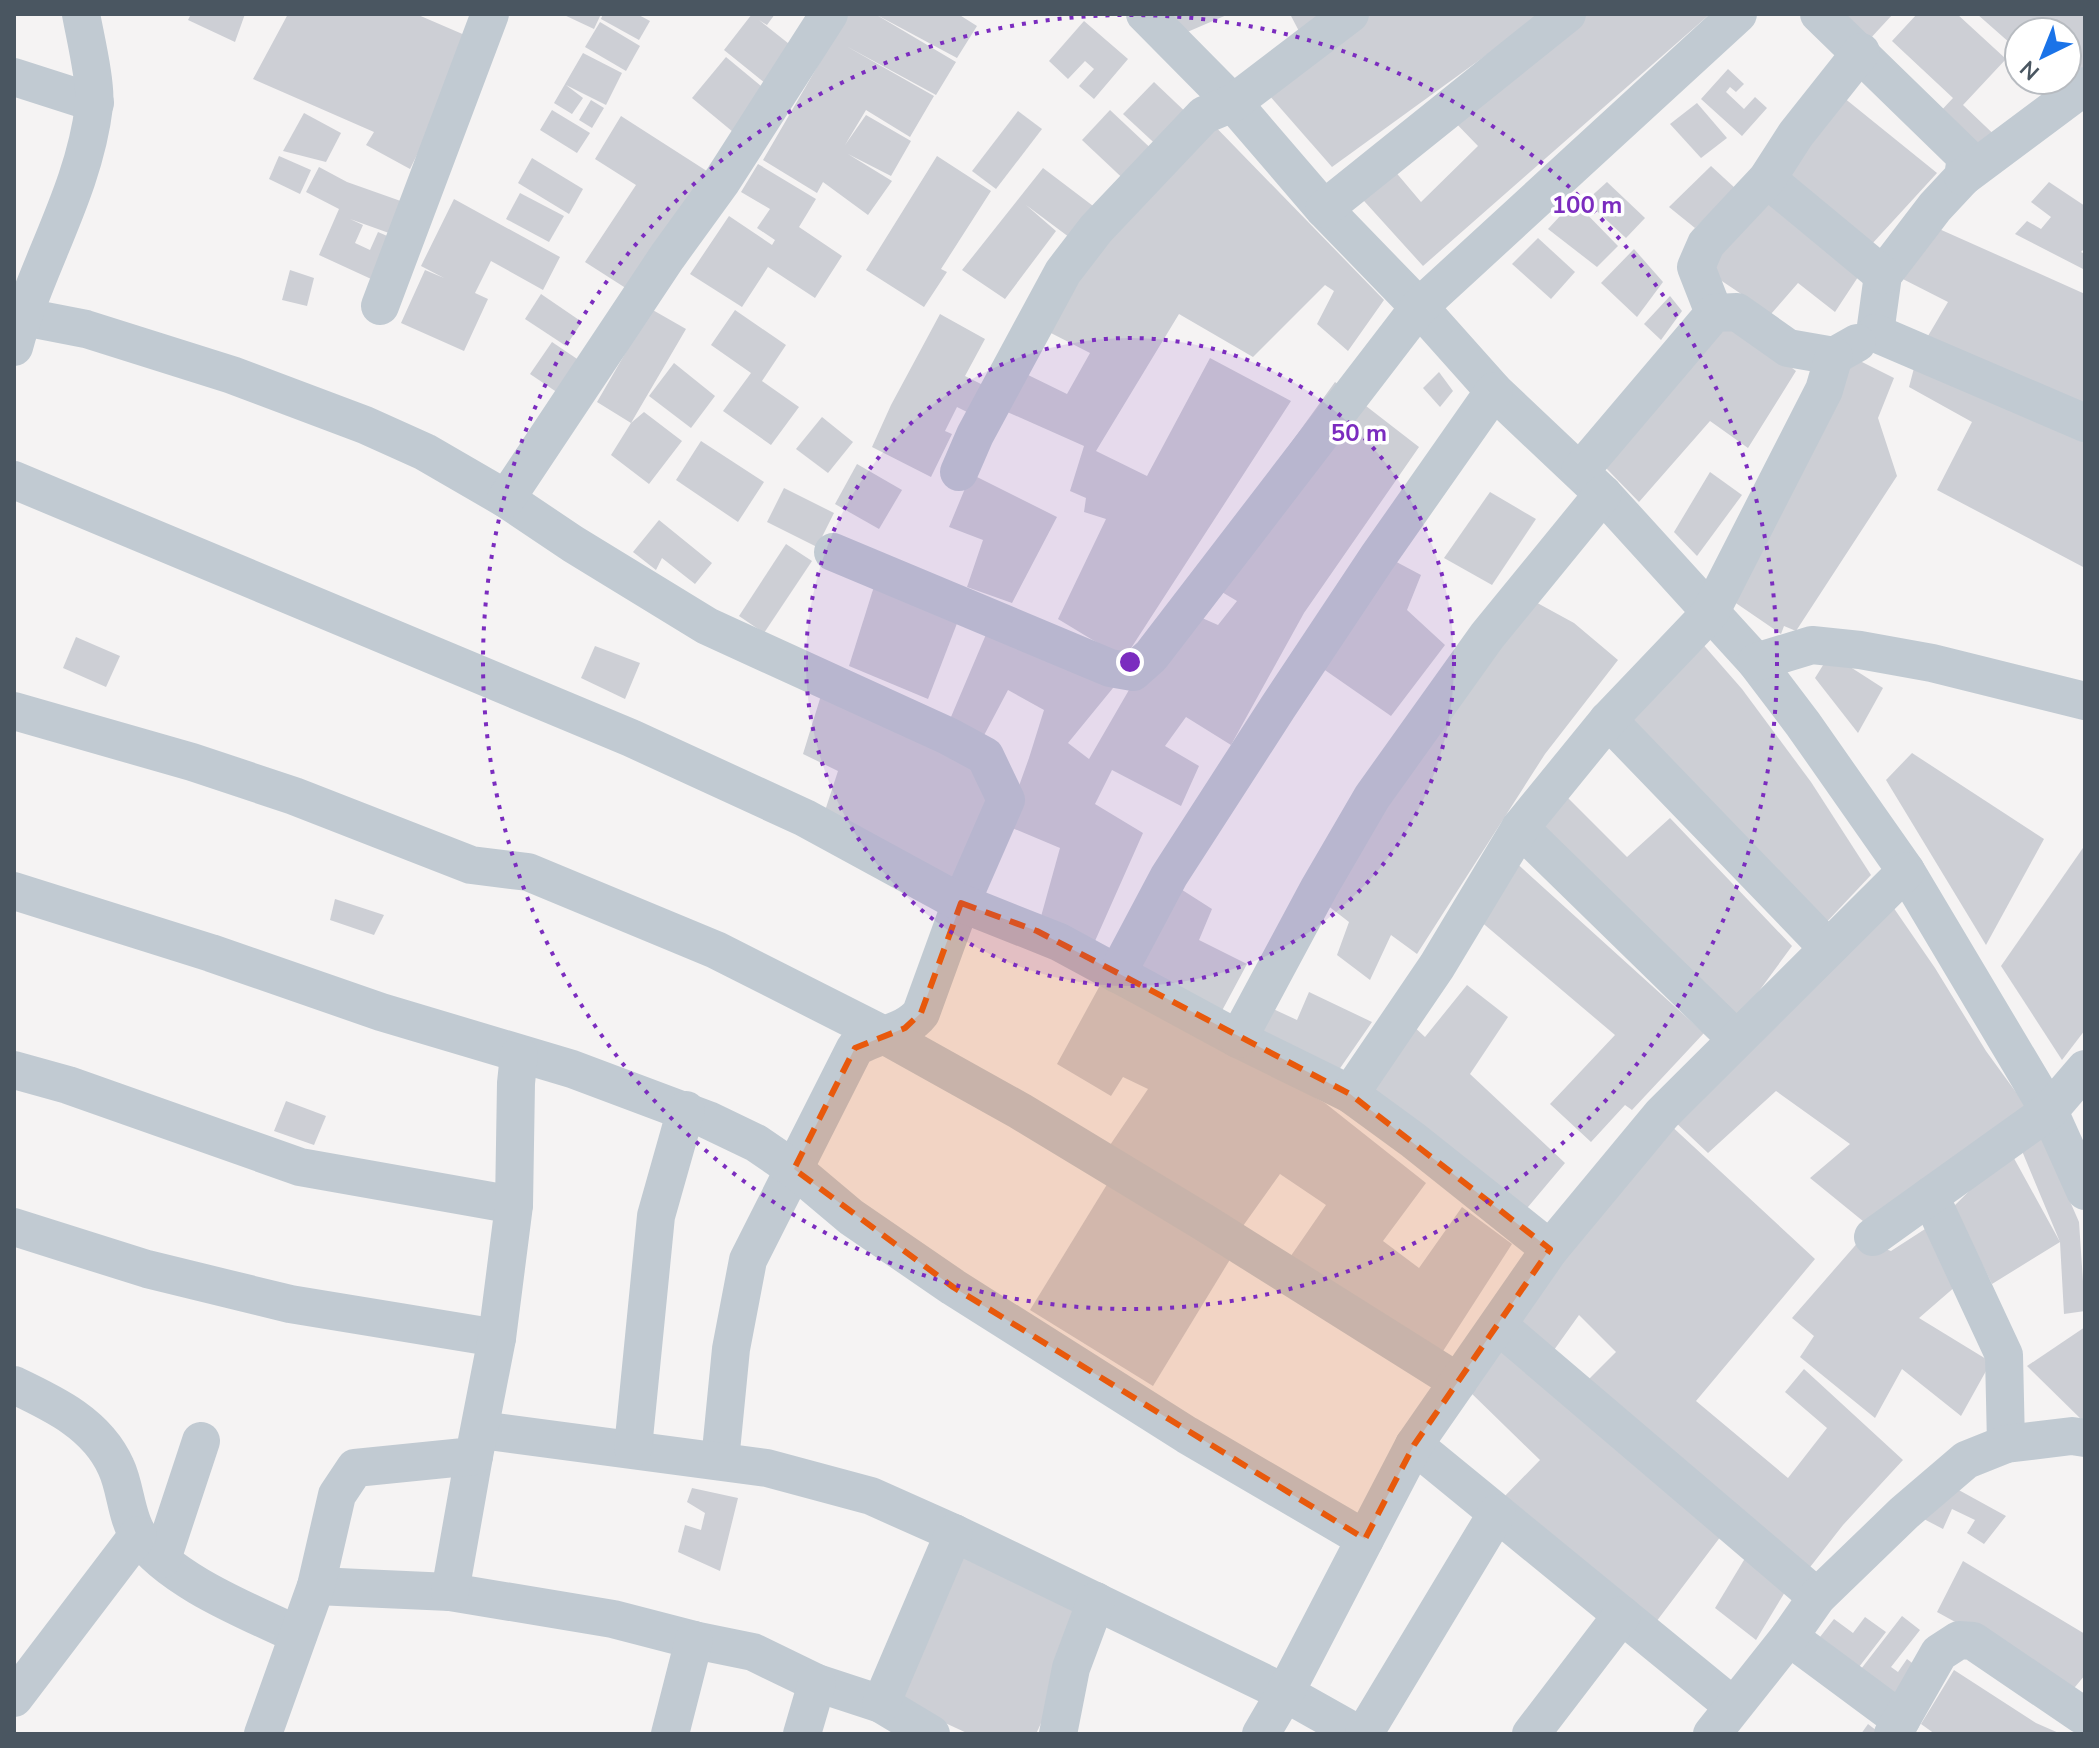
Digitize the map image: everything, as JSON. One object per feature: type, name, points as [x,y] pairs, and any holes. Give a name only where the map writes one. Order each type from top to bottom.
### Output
[{"type":"street","points":[[81,14],[95,103],[79,176],[17,327],[86,329],[232,375],[425,452],[506,499],[707,626],[948,736],[985,756],[1006,800],[961,903],[921,1013],[905,1028],[882,1034],[855,1048],[748,1260],[731,1349],[720,1461]]},
{"type":"street","points":[[380,306],[490,14]]},
{"type":"street","points":[[506,499],[667,257],[722,181],[829,14]]},
{"type":"street","points":[[1145,14],[1233,103],[1324,209],[1419,307],[1494,391],[1592,482],[1756,662],[1906,871],[2049,1111],[2085,1191]]},
{"type":"street","points":[[959,472],[975,435],[1063,272],[1096,229],[1204,115],[1233,103],[1350,14]]},
{"type":"street","points":[[1324,209],[1567,14]]},
{"type":"street","points":[[833,552],[1110,668],[1133,672],[1151,656],[1419,307],[1738,14]]},
{"type":"street","points":[[1819,14],[1966,157],[1963,177]]},
{"type":"street","points":[[1714,313],[1696,267],[1706,244],[1767,179],[1796,134],[1861,52]]},
{"type":"street","points":[[14,77],[95,103]]},
{"type":"street","points":[[1875,333],[1883,275],[1935,207],[1963,177],[2085,86]]},
{"type":"street","points":[[1767,179],[1883,275]]},
{"type":"street","points":[[1714,313],[1737,312],[1788,348],[1834,356],[1875,333]]},
{"type":"street","points":[[1238,1039],[1372,797],[1714,313]]},
{"type":"street","points":[[1875,333],[2085,423]]},
{"type":"street","points":[[1350,1094],[1437,966],[1520,828],[1608,720],[1710,613],[1824,390],[1834,356]]},
{"type":"street","points":[[1117,974],[1169,876],[1278,707],[1494,391]]},
{"type":"street","points":[[14,480],[631,738],[805,818],[961,903],[1037,931],[1238,1039],[1350,1094],[1550,1249]]},
{"type":"street","points":[[1756,662],[1812,645],[1860,650],[1932,663],[2085,701]]},
{"type":"street","points":[[14,711],[192,762],[294,796],[471,865],[528,872],[716,950],[882,1034],[1020,1111],[1458,1382]]},
{"type":"street","points":[[1608,720],[1828,948]]},
{"type":"street","points":[[1520,828],[1729,1032],[1739,1034]]},
{"type":"street","points":[[1261,1734],[1414,1445],[1550,1249],[1662,1114],[1906,871]]},
{"type":"street","points":[[14,891],[211,953],[381,1012],[572,1069],[686,1110],[756,1143],[794,1169],[851,1217],[953,1287],[1187,1435],[1365,1539]]},
{"type":"street","points":[[450,1592],[497,1338],[514,1205],[519,1055]]},
{"type":"street","points":[[1873,1237],[2049,1111],[2085,1069]]},
{"type":"street","points":[[14,1070],[68,1085],[300,1167],[514,1205]]},
{"type":"street","points":[[633,1448],[656,1216],[686,1110]]},
{"type":"street","points":[[1930,1196],[2004,1355],[2006,1444]]},
{"type":"street","points":[[14,1227],[147,1269],[290,1304],[497,1338]]},
{"type":"street","points":[[1498,1325],[1817,1597]]},
{"type":"street","points":[[14,1385],[64,1409],[94,1435],[116,1466],[150,1547],[202,1588],[298,1635]]},
{"type":"street","points":[[1414,1445],[1622,1615],[1722,1720],[1817,1597],[1904,1513],[1966,1460],[2006,1444],[2072,1436],[2085,1438]]},
{"type":"street","points":[[14,1698],[150,1547],[201,1441]]},
{"type":"street","points":[[263,1734],[316,1586],[337,1495],[355,1468],[477,1443],[633,1448],[767,1468],[871,1496],[1096,1601],[1285,1693],[1361,1734],[1497,1513]]},
{"type":"street","points":[[881,1704],[954,1533]]},
{"type":"street","points":[[316,1586],[450,1592],[613,1619],[753,1652],[817,1683],[881,1704],[930,1734]]},
{"type":"street","points":[[1058,1734],[1071,1668],[1096,1601]]},
{"type":"street","points":[[1531,1734],[1622,1615]]},
{"type":"street","points":[[1789,1637],[1897,1727],[1939,1653],[1959,1640],[1973,1641],[2078,1722]]},
{"type":"street","points":[[670,1734],[694,1640]]},
{"type":"street","points":[[802,1734],[817,1683]]},
{"type":"highlighted area","points":[[961,903],[1037,931],[1350,1094],[1550,1249],[1414,1445],[1365,1539],[953,1287],[794,1169],[855,1048],[905,1028],[921,1013]]},
{"type":"building","points":[[191,14],[245,14],[235,42],[188,20]]},
{"type":"building","points":[[288,14],[416,14],[474,39],[410,169],[366,145],[374,132],[253,79]]},
{"type":"building","points":[[562,14],[601,14],[594,29]]},
{"type":"building","points":[[603,14],[637,14],[650,21],[639,40],[601,19]]},
{"type":"building","points":[[752,14],[775,14],[767,25],[759,20],[798,51],[770,87],[724,50]]},
{"type":"building","points":[[848,14],[875,14],[956,62],[936,95],[846,46],[934,96],[910,137],[866,110],[845,145],[866,115],[911,141],[891,176],[848,154],[892,181],[868,215],[823,182],[817,193],[763,160]]},
{"type":"building","points":[[875,14],[958,14],[977,26],[957,58]]},
{"type":"building","points":[[1167,14],[1229,14],[1185,33]]},
{"type":"building","points":[[1290,14],[1331,14],[1301,35]]},
{"type":"building","points":[[1367,14],[1543,14],[1332,167],[1268,94]]},
{"type":"building","points":[[1574,14],[1710,14],[1423,266],[1355,191],[1388,163],[1421,202],[1478,146],[1449,116]]},
{"type":"building","points":[[1838,14],[1893,14],[1868,41]]},
{"type":"building","points":[[1917,14],[1957,14],[2003,56],[2003,62],[1963,105],[2005,145],[1990,161],[1939,113],[1953,98],[1892,41]]},
{"type":"building","points":[[1977,14],[2085,14],[2085,102],[2081,107],[2069,96],[2083,96],[2083,16],[2003,16],[2003,37]]},
{"type":"building","points":[[1084,21],[1128,59],[1094,99],[1079,86],[1094,69],[1085,61],[1068,79],[1049,61]]},
{"type":"building","points":[[600,22],[640,46],[626,71],[585,47]]},
{"type":"building","points":[[583,53],[622,73],[606,105],[566,85],[583,98],[572,114],[554,103]]},
{"type":"building","points":[[726,57],[767,91],[733,132],[692,98]]},
{"type":"building","points":[[1728,69],[1744,84],[1736,92],[1730,87],[1726,92],[1744,109],[1755,97],[1767,108],[1742,136],[1701,99]]},
{"type":"building","points":[[1154,82],[1193,119],[1163,151],[1123,114]]},
{"type":"building","points":[[1838,93],[1937,173],[1871,245],[1782,168]]},
{"type":"building","points":[[591,100],[604,108],[592,128],[579,120]]},
{"type":"building","points":[[1697,103],[1727,138],[1701,158],[1670,124]]},
{"type":"building","points":[[552,110],[590,133],[577,153],[540,130]]},
{"type":"building","points":[[1110,110],[1159,156],[1131,186],[1082,140]]},
{"type":"building","points":[[1018,111],[1042,129],[996,189],[972,171]]},
{"type":"building","points":[[304,113],[341,133],[326,162],[283,151]]},
{"type":"building","points":[[1204,115],[1384,300],[1348,351],[1317,324],[1334,291],[1325,285],[1253,357],[1179,314],[1096,451],[1147,476],[1210,358],[1291,401],[1124,659],[1058,619],[1106,519],[1084,512],[1086,498],[1070,491],[1084,446],[1005,411],[1024,373],[1067,394],[1090,353],[1047,331],[1089,254]]},
{"type":"building","points":[[621,116],[713,175],[635,294],[585,262],[636,185],[595,159]]},
{"type":"building","points":[[279,156],[311,170],[300,194],[269,179]]},
{"type":"building","points":[[937,156],[991,191],[941,269],[947,272],[924,307],[866,270]]},
{"type":"building","points":[[532,158],[583,189],[569,214],[518,183]]},
{"type":"building","points":[[758,164],[816,199],[799,227],[842,256],[815,298],[768,267],[742,307],[690,274],[729,216],[772,245],[775,240],[757,228],[770,209],[741,192]]},
{"type":"building","points":[[1711,166],[1736,189],[1695,228],[1669,207]]},
{"type":"building","points":[[319,167],[347,182],[412,205],[400,237],[350,219],[363,225],[355,243],[370,250],[378,232],[401,242],[382,284],[319,255],[339,209],[306,192]]},
{"type":"building","points":[[1043,168],[1101,212],[1077,243],[1026,205],[1056,231],[1005,299],[962,270]]},
{"type":"building","points":[[1607,182],[1645,218],[1626,238],[1586,201]]},
{"type":"building","points":[[2049,182],[2085,206],[2085,248],[2081,252],[2085,254],[2085,270],[2015,234],[2027,221],[2041,229],[2051,217],[2031,202]]},
{"type":"building","points":[[1760,192],[1860,274],[1835,312],[1798,283],[1771,314],[1704,269]]},
{"type":"building","points":[[520,193],[564,216],[549,242],[506,219]]},
{"type":"building","points":[[454,199],[560,257],[543,290],[491,261],[475,293],[488,299],[464,351],[401,323],[425,270],[444,278],[421,266]]},
{"type":"building","points":[[1574,201],[1618,246],[1597,267],[1548,229]]},
{"type":"building","points":[[1919,220],[2085,294],[2085,568],[1937,490],[1972,422],[1909,387],[1918,353],[1948,302],[1889,272]]},
{"type":"building","points":[[1538,238],[1575,272],[1551,299],[1512,264]]},
{"type":"building","points":[[1634,249],[1663,282],[1637,317],[1601,283]]},
{"type":"building","points":[[290,270],[314,278],[307,306],[282,300]]},
{"type":"building","points":[[541,294],[582,322],[566,346],[525,319]]},
{"type":"building","points":[[1670,296],[1682,311],[1661,340],[1644,324]]},
{"type":"building","points":[[651,309],[686,329],[631,423],[597,402]]},
{"type":"building","points":[[735,310],[786,345],[762,381],[799,407],[771,445],[723,411],[751,373],[711,345]]},
{"type":"building","points":[[1718,311],[1796,371],[1748,448],[1710,421],[1639,502],[1606,468]]},
{"type":"building","points":[[940,314],[985,339],[965,376],[991,389],[977,417],[957,407],[945,431],[952,434],[931,477],[872,447]]},
{"type":"building","points":[[552,342],[589,367],[567,399],[530,374]]},
{"type":"building","points":[[1832,347],[1894,378],[1878,418],[1897,476],[1796,631],[1784,626],[1781,634],[1727,597]]},
{"type":"building","points":[[674,363],[715,396],[691,428],[649,396]]},
{"type":"building","points":[[1439,372],[1453,391],[1440,407],[1423,388]]},
{"type":"building","points":[[1335,382],[1419,447],[1304,613],[1231,745],[1186,717],[1165,746],[1199,766],[1181,806],[1112,770],[1095,804],[1143,833],[1091,950],[1037,931],[1060,848],[1005,825],[1044,710],[1008,690],[981,741],[948,724],[993,618],[1122,677],[1068,743],[1089,759],[1177,607],[1218,625],[1237,601],[1195,576]]},
{"type":"building","points":[[644,412],[682,441],[649,484],[611,455],[631,423]]},
{"type":"building","points":[[822,417],[853,442],[828,473],[796,449]]},
{"type":"building","points":[[701,441],[764,482],[738,522],[676,480]]},
{"type":"building","points":[[857,464],[902,490],[879,529],[835,504]]},
{"type":"building","points":[[1710,472],[1742,495],[1697,556],[1674,532]]},
{"type":"building","points":[[971,474],[1057,517],[1012,603],[967,587],[983,540],[949,527]]},
{"type":"building","points":[[784,488],[834,513],[817,547],[767,522]]},
{"type":"building","points":[[1490,492],[1536,519],[1492,585],[1444,558]]},
{"type":"building","points":[[659,520],[712,563],[695,584],[662,558],[656,570],[633,552]]},
{"type":"building","points":[[786,544],[812,561],[764,633],[739,616]]},
{"type":"building","points":[[1389,558],[1421,575],[1407,610],[1445,645],[1391,716],[1322,668]]},
{"type":"building","points":[[877,577],[961,613],[928,699],[849,666]]},
{"type":"building","points":[[1530,599],[1574,623],[1618,660],[1545,754],[1417,954],[1391,935],[1370,980],[1337,955],[1349,922],[1327,905],[1364,832]]},
{"type":"building","points":[[76,637],[120,656],[106,687],[63,668]]},
{"type":"building","points":[[1700,641],[1742,689],[1811,782],[1871,875],[1822,927],[1622,721]]},
{"type":"building","points":[[595,646],[640,663],[625,699],[581,678]]},
{"type":"building","points":[[1830,654],[1883,688],[1858,733],[1815,678]]},
{"type":"building","points":[[823,689],[999,773],[952,879],[822,820],[838,771],[803,754]]},
{"type":"building","points":[[1912,753],[2044,839],[1986,945],[1886,780]]},
{"type":"building","points":[[1565,795],[1627,857],[1670,818],[1792,946],[1729,1032],[1531,839]]},
{"type":"building","points":[[2085,845],[2085,1030],[2062,1060],[2001,966]]},
{"type":"building","points":[[1512,859],[1704,1033],[1632,1110],[1625,1105],[1591,1142],[1550,1104],[1615,1035],[1479,920]]},
{"type":"building","points":[[1176,886],[1212,909],[1199,940],[1247,964],[1217,1020],[1132,972]]},
{"type":"building","points":[[335,899],[384,915],[374,935],[330,920]]},
{"type":"building","points":[[1891,904],[1986,1051],[2026,1106],[1869,1226],[1810,1178],[1850,1144],[1776,1091],[1708,1153],[1672,1119]]},
{"type":"building","points":[[1104,978],[1325,1103],[1426,1183],[1383,1241],[1419,1268],[1462,1207],[1512,1244],[1438,1359],[1286,1263],[1326,1205],[1280,1174],[1238,1233],[1106,1151],[1148,1089],[1123,1077],[1111,1096],[1057,1064]]},
{"type":"building","points":[[1467,985],[1508,1017],[1470,1074],[1565,1163],[1523,1213],[1367,1090],[1410,1023],[1425,1037]]},
{"type":"building","points":[[1309,992],[1372,1022],[1334,1077],[1253,1036],[1267,1006],[1297,1020]]},
{"type":"building","points":[[286,1101],[326,1116],[314,1145],[274,1131]]},
{"type":"building","points":[[1667,1122],[1815,1259],[1696,1401],[1788,1478],[1827,1428],[1785,1392],[1804,1369],[1903,1460],[1843,1525],[1807,1571],[1586,1382],[1616,1352],[1579,1315],[1554,1350],[1515,1321]]},
{"type":"building","points":[[2041,1135],[2079,1222],[2085,1311],[2064,1314],[2060,1242],[2022,1151]]},
{"type":"building","points":[[2010,1151],[2060,1242],[1992,1284],[1953,1207]]},
{"type":"building","points":[[1114,1173],[1237,1248],[1153,1386],[1030,1310]]},
{"type":"building","points":[[1939,1220],[1964,1279],[1919,1318],[1991,1362],[1961,1416],[1902,1369],[1875,1418],[1800,1357],[1814,1336],[1792,1318],[1860,1240],[1891,1251]]},
{"type":"building","points":[[2085,1327],[2085,1423],[2027,1366]]},
{"type":"building","points":[[1497,1339],[1721,1536],[1653,1626],[1501,1500],[1540,1460],[1467,1389]]},
{"type":"building","points":[[1946,1483],[2006,1516],[1984,1544],[1967,1533],[1975,1520],[1952,1509],[1943,1529],[1920,1517]]},
{"type":"building","points":[[692,1488],[738,1498],[720,1571],[678,1552],[685,1525],[701,1530],[705,1513],[687,1502]]},
{"type":"building","points":[[955,1554],[1090,1616],[1036,1734],[969,1734],[889,1697]]},
{"type":"building","points":[[1747,1555],[1788,1587],[1756,1640],[1715,1608]]},
{"type":"building","points":[[1963,1561],[2085,1634],[2085,1675],[2070,1693],[2030,1663],[1937,1612]]},
{"type":"building","points":[[1902,1616],[1920,1630],[1891,1667],[1898,1672],[1907,1659],[1924,1672],[1901,1701],[1861,1669]]},
{"type":"building","points":[[1865,1617],[1886,1632],[1859,1667],[1820,1637],[1834,1619],[1853,1633]]},
{"type":"building","points":[[1954,1670],[2036,1723],[2061,1734],[1935,1734],[1921,1724]]},
{"type":"building","points":[[1868,1724],[1881,1734],[1861,1734]]}]
